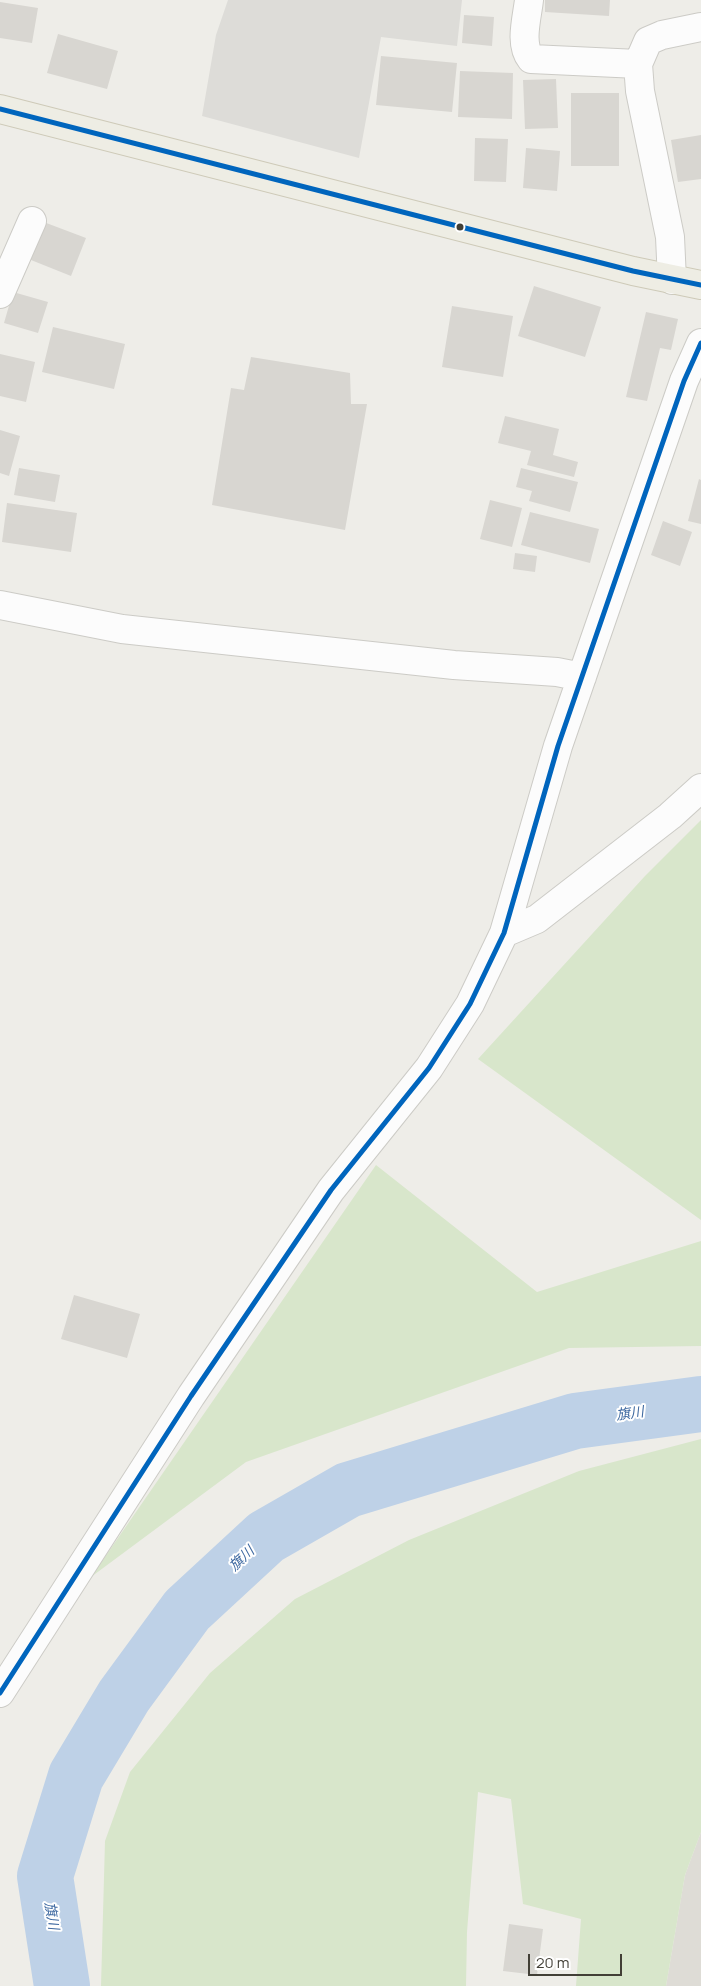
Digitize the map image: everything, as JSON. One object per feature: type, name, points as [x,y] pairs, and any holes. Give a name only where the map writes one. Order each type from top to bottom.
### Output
[{"type":"main road","points":[[0,109],[672,280],[701,285]]},
{"type":"street","points":[[529,0],[524,47],[525,52],[531,59],[638,64]]},
{"type":"street","points":[[672,280],[670,237],[640,91],[638,64],[648,41],[662,35],[701,27]]},
{"type":"street","points":[[0,294],[32,221]]},
{"type":"street","points":[[0,1693],[191,1396],[331,1190],[429,1068],[470,1004],[504,933],[558,746],[684,381],[701,343]]},
{"type":"street","points":[[0,605],[122,629],[454,665],[557,672],[582,677]]},
{"type":"street","points":[[504,933],[536,919],[670,816],[701,788]]},
{"type":"shaded area","points":[[228,0],[462,0],[457,46],[381,37],[359,158],[202,116],[216,35]]},
{"type":"shaded area","points":[[701,1832],[701,1986],[666,1986],[685,1875]]},
{"type":"green space","points":[[701,820],[701,1220],[478,1059],[645,876]]},
{"type":"green space","points":[[376,1165],[537,1292],[701,1241],[701,1346],[569,1348],[246,1462],[91,1577]]},
{"type":"green space","points":[[701,1439],[701,1832],[685,1875],[666,1986],[576,1986],[581,1919],[523,1904],[511,1799],[478,1792],[467,1932],[466,1986],[101,1986],[105,1841],[130,1772],[210,1673],[295,1599],[409,1540],[579,1471]]},
{"type":"building","points":[[545,0],[610,0],[609,16],[545,12]]},
{"type":"building","points":[[0,2],[38,8],[32,43],[0,38]]},
{"type":"building","points":[[464,15],[494,17],[492,46],[462,43]]},
{"type":"building","points":[[58,34],[118,51],[107,89],[47,73]]},
{"type":"building","points":[[381,56],[457,63],[452,112],[376,105]]},
{"type":"building","points":[[460,71],[513,73],[512,119],[458,117]]},
{"type":"building","points":[[556,79],[558,128],[525,129],[523,80]]},
{"type":"building","points":[[571,93],[619,93],[619,166],[571,166]]},
{"type":"building","points":[[701,135],[701,179],[678,182],[671,140]]},
{"type":"building","points":[[475,138],[508,139],[506,182],[474,181]]},
{"type":"building","points":[[526,148],[560,151],[557,191],[523,188]]},
{"type":"building","points":[[41,221],[86,238],[71,276],[26,258]]},
{"type":"building","points":[[534,286],[601,307],[585,357],[518,336]]},
{"type":"building","points":[[13,292],[48,302],[38,333],[4,323]]},
{"type":"building","points":[[452,306],[513,316],[503,377],[442,367]]},
{"type":"building","points":[[646,312],[678,319],[671,350],[660,348],[647,401],[626,397]]},
{"type":"building","points":[[53,327],[125,344],[114,389],[42,372]]},
{"type":"building","points":[[0,354],[35,362],[26,402],[0,396]]},
{"type":"building","points":[[251,357],[350,373],[351,404],[367,404],[345,530],[212,505],[231,388],[244,390]]},
{"type":"building","points":[[505,416],[559,429],[553,455],[578,462],[574,477],[527,465],[531,451],[498,443]]},
{"type":"building","points":[[0,430],[20,436],[9,476],[0,473]]},
{"type":"building","points":[[19,468],[60,475],[55,502],[14,495]]},
{"type":"building","points":[[521,468],[578,482],[570,512],[529,501],[532,491],[516,487]]},
{"type":"building","points":[[699,479],[701,480],[701,524],[688,521]]},
{"type":"building","points":[[490,500],[522,508],[512,547],[480,539]]},
{"type":"building","points":[[7,503],[77,513],[71,552],[2,542]]},
{"type":"building","points":[[530,512],[599,529],[590,563],[521,545]]},
{"type":"building","points":[[663,521],[692,532],[680,566],[651,555]]},
{"type":"building","points":[[515,553],[537,556],[535,572],[513,569]]},
{"type":"building","points":[[74,1295],[140,1314],[127,1358],[61,1339]]},
{"type":"building","points":[[509,1924],[543,1929],[537,1975],[503,1971]]},
{"type":"waterway","name":"旗川","points":[[62,1986],[45,1876],[76,1776],[124,1696],[187,1610],[266,1537],[348,1490],[575,1421],[701,1404]]},
{"type":"transit line","points":[[0,109],[633,271],[701,285]]},
{"type":"transit line","points":[[0,1693],[191,1396],[331,1190],[429,1068],[470,1004],[504,933],[558,746],[684,381],[701,343]]}]
